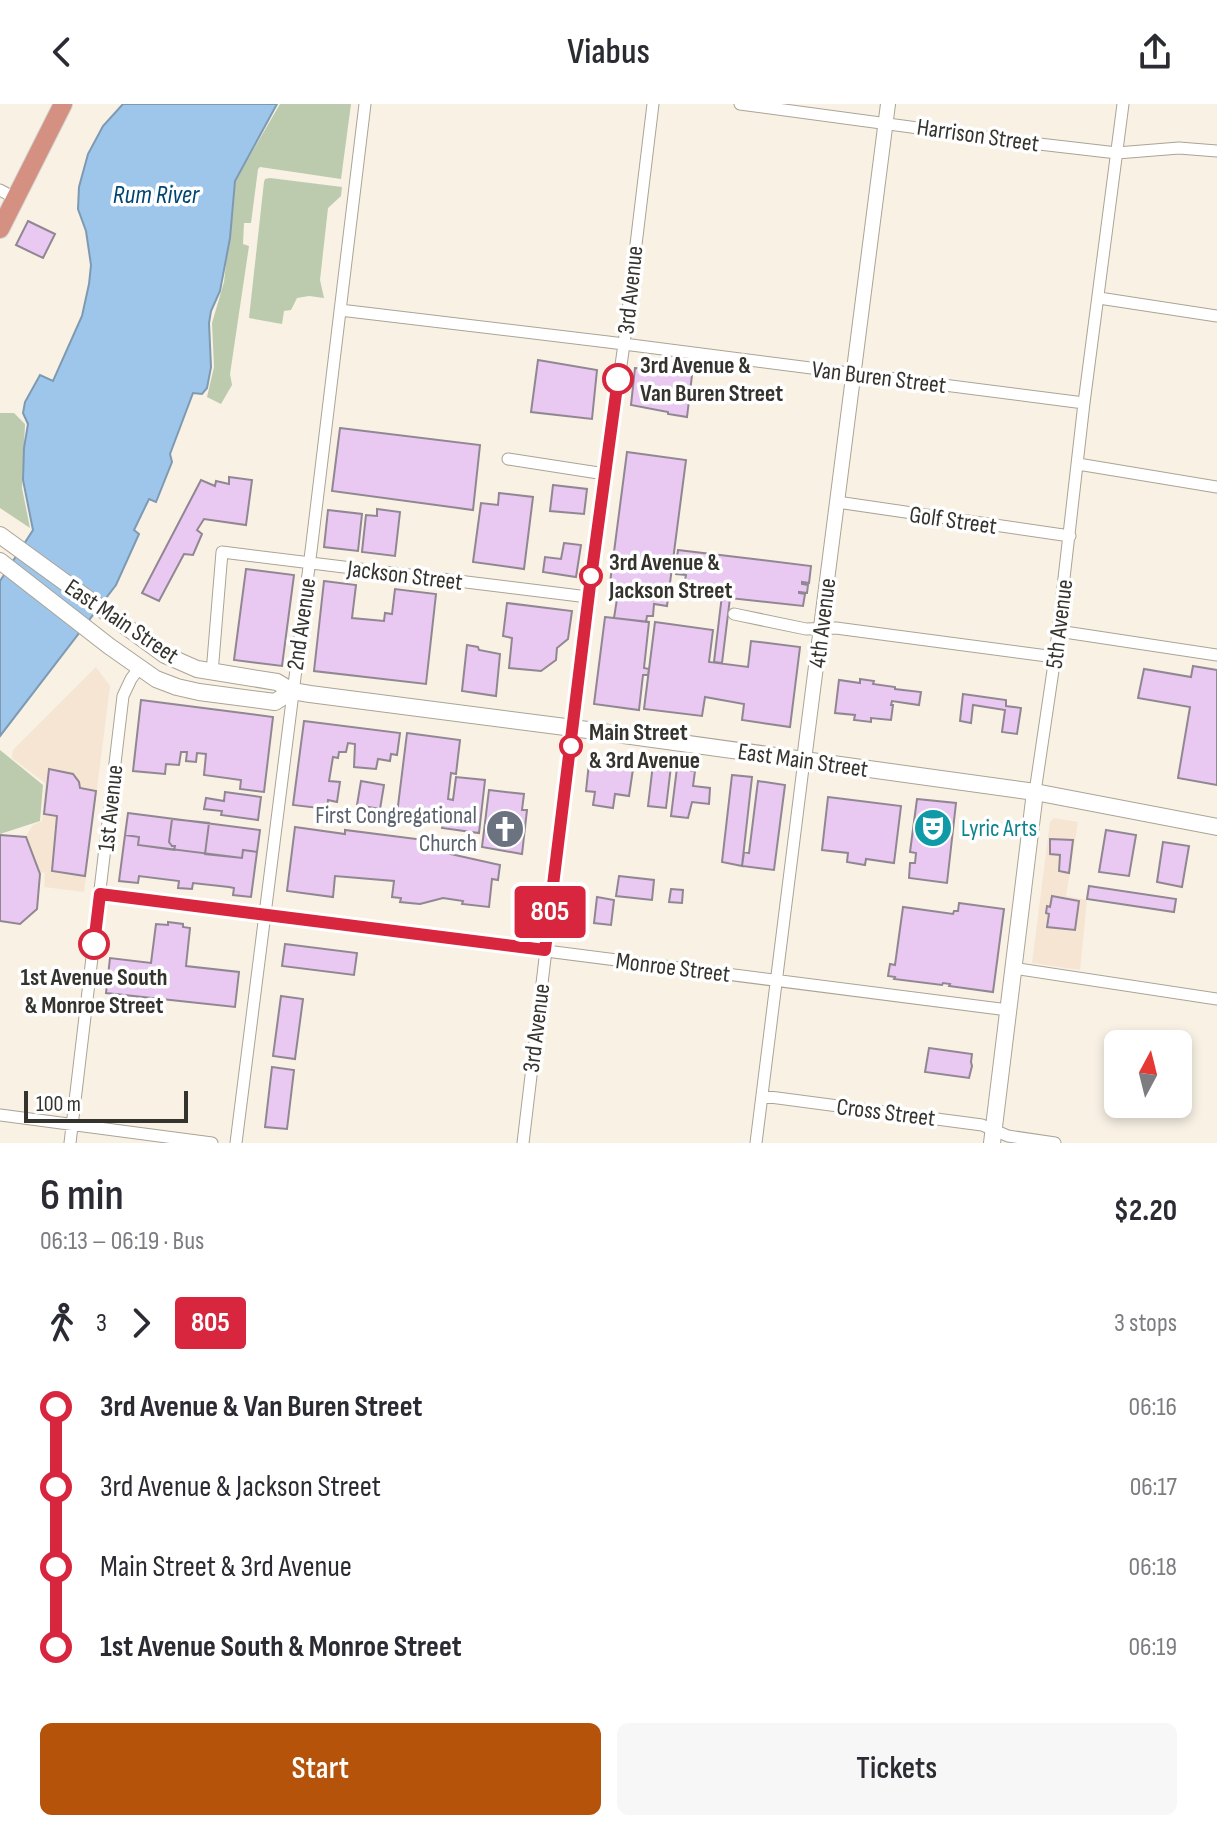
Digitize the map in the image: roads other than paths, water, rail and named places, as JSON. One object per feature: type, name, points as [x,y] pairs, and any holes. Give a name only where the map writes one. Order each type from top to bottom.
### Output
[{"type":"highway","points":[[0,229],[8,194],[63,104]]},
{"type":"main road","name":"East Main Street","points":[[0,535],[165,655],[212,673],[277,682],[292,691],[1035,792],[1217,827]]},
{"type":"main road","name":"East Main Street","points":[[0,561],[156,679],[199,692],[275,702],[292,691]]},
{"type":"main road","name":"5th Avenue","points":[[993,1136],[1035,792]]},
{"type":"street","name":"2nd Avenue","points":[[236,1143],[365,104]]},
{"type":"street","name":"3rd Avenue","points":[[523,1143],[588,597],[624,344],[653,104]]},
{"type":"street","name":"Harrison Street","points":[[740,104],[1117,153],[1179,148],[1217,151]]},
{"type":"street","name":"4th Avenue","points":[[756,1143],[888,104]]},
{"type":"street","name":"5th Avenue","points":[[1035,792],[1055,657],[1123,104]]},
{"type":"street","points":[[1099,298],[1217,316]]},
{"type":"street","name":"Van Buren Street","points":[[340,310],[1084,403]]},
{"type":"street","points":[[508,459],[605,474]]},
{"type":"street","points":[[1078,464],[1217,487]]},
{"type":"street","name":"Golf Street","points":[[837,502],[1070,536]]},
{"type":"street","name":"Jackson Street","points":[[212,673],[222,552],[588,597]]},
{"type":"street","points":[[734,614],[806,629],[821,627],[1055,657]]},
{"type":"street","points":[[1058,631],[1217,655]]},
{"type":"street","name":"1st Avenue","points":[[70,1143],[123,696],[139,668]]},
{"type":"street","name":"Monroe Street","points":[[100,894],[1008,1010]]},
{"type":"street","points":[[1013,968],[1217,999]]},
{"type":"street","name":"Cross Street","points":[[762,1096],[982,1125],[993,1136],[1055,1143]]},
{"type":"street","points":[[0,1115],[212,1143]]},
{"type":"water","name":"Rum River","points":[[123,104],[277,104],[235,181],[230,238],[220,291],[209,323],[211,367],[207,388],[202,394],[193,393],[156,502],[149,499],[134,530],[139,534],[116,585],[0,736],[0,581],[33,530],[23,480],[28,424],[23,413],[25,402],[40,375],[53,381],[82,316],[91,265],[86,231],[78,209],[79,187],[88,154],[103,126]]},
{"type":"place","name":"3rd Avenue & Van Buren Street","points":[[618,379]]},
{"type":"place","name":"3rd Avenue & Jackson Street","points":[[591,576]]},
{"type":"place","name":"Main Street & 3rd Avenue","points":[[571,746]]},
{"type":"place","name":"Lyric Arts","points":[[933,828]]},
{"type":"place","name":"First Congregational Church","points":[[505,829]]},
{"type":"place","name":"1st Avenue South & Monroe Street","points":[[94,944]]}]
